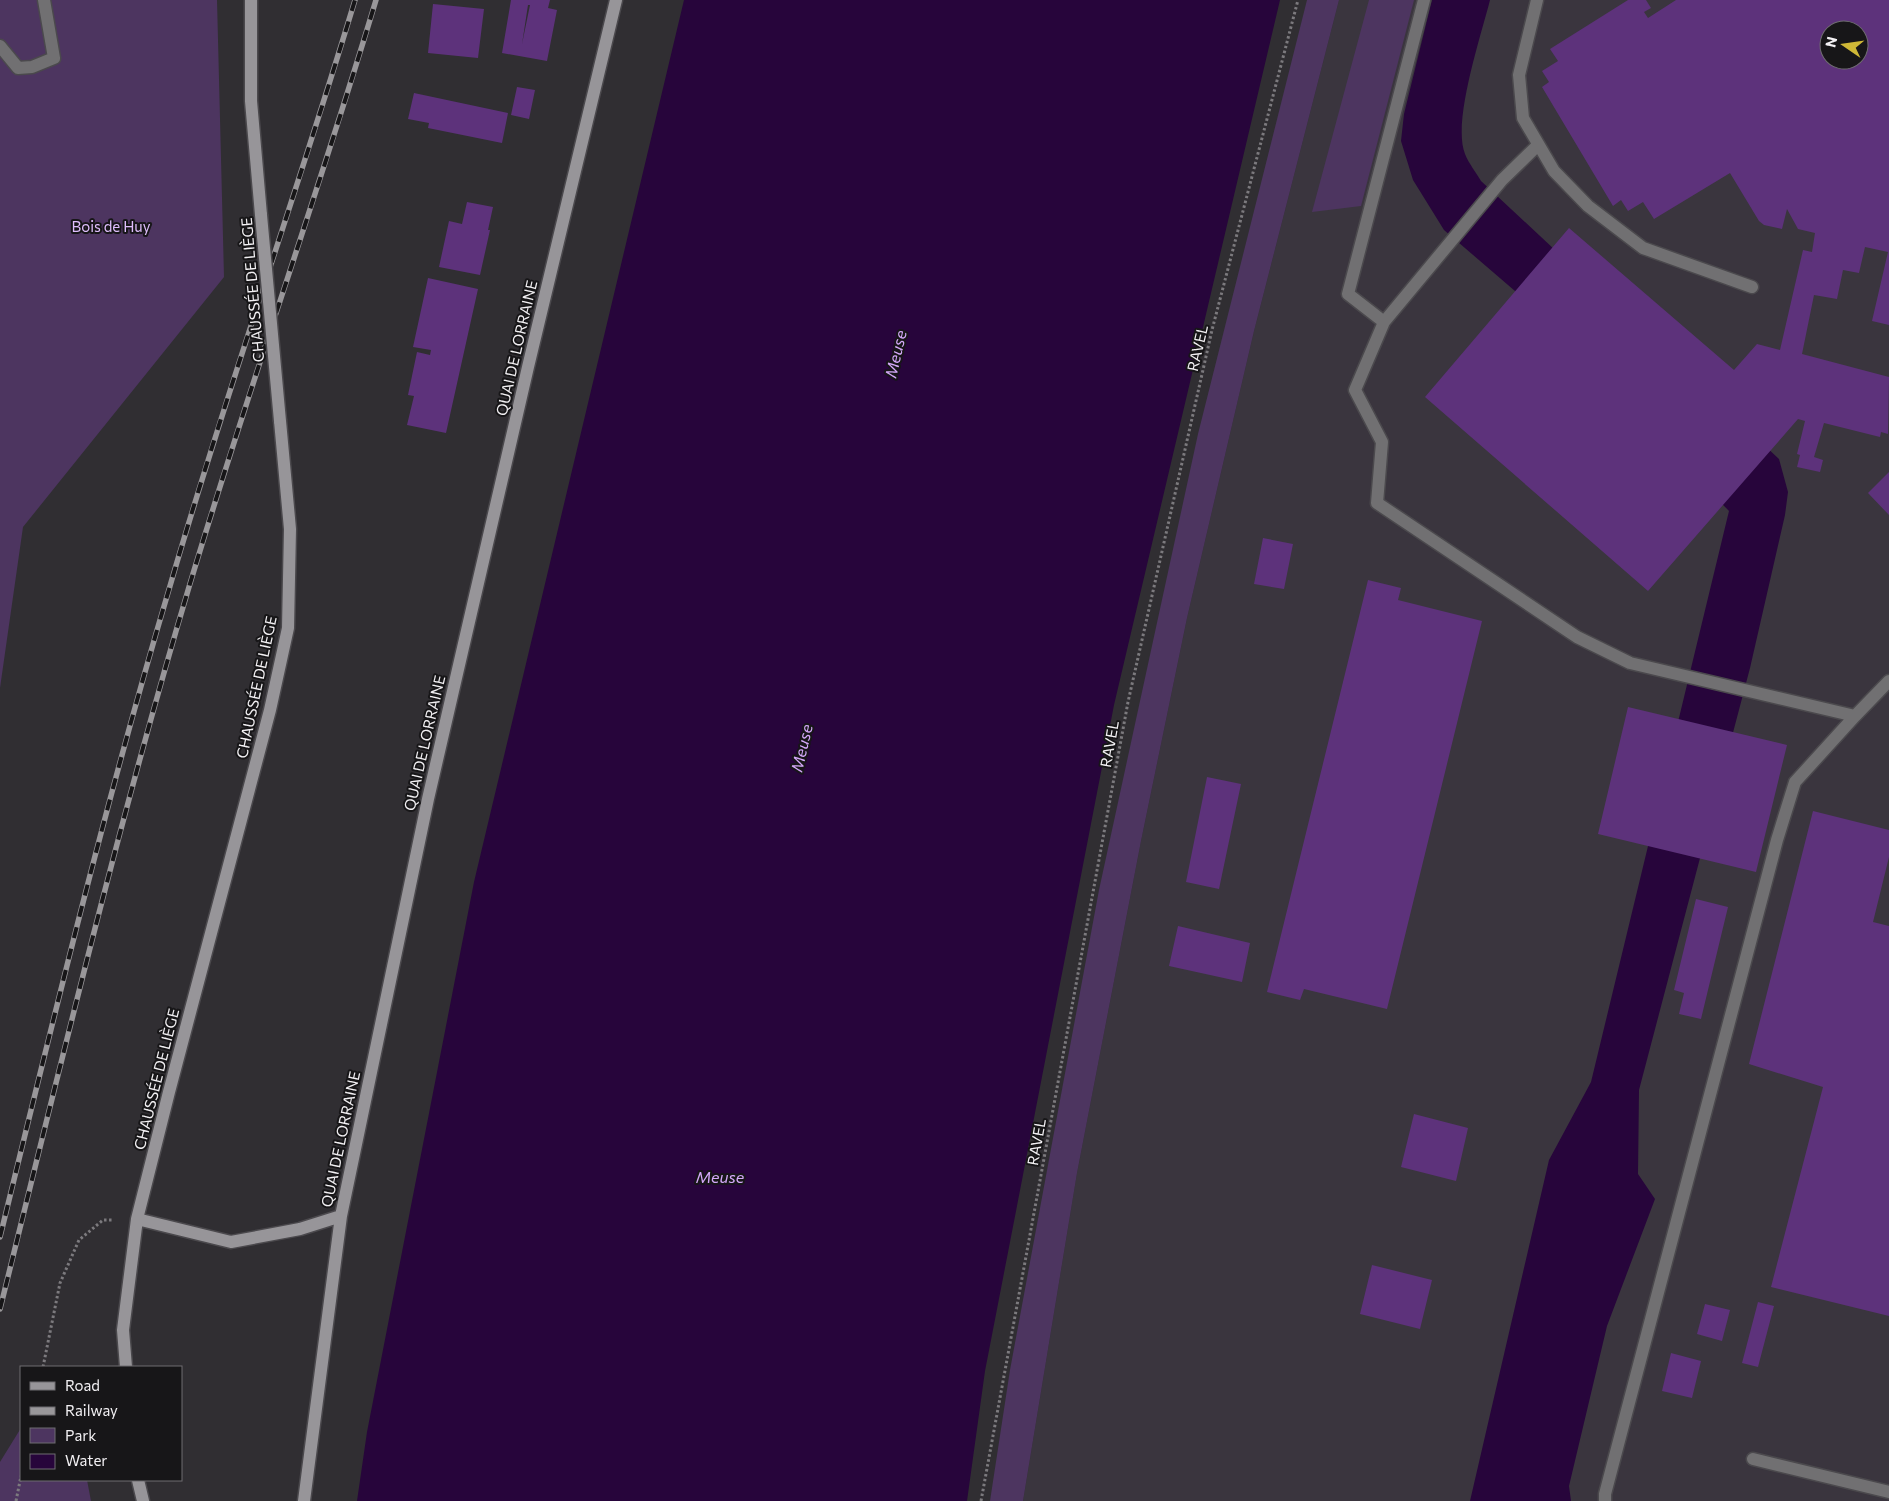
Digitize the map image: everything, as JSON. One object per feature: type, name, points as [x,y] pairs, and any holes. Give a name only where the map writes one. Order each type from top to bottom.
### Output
[{"type":"main road","name":"CHAUSSÉE DE LIÈGE","points":[[126,1366],[123,1330],[137,1219],[171,1082],[270,710],[288,628],[290,529],[251,101],[251,0]]},
{"type":"main road","name":"QUAI DE LORRAINE","points":[[304,1501],[341,1216],[428,799],[528,367],[616,0]]},
{"type":"main road","points":[[137,1219],[231,1242],[300,1229],[341,1216]]},
{"type":"main road","points":[[138,1481],[143,1501]]},
{"type":"street","points":[[0,46],[18,68],[32,67],[54,58],[44,0]]},
{"type":"street","points":[[1384,322],[1348,294],[1424,0]]},
{"type":"street","points":[[1537,0],[1519,75],[1523,118],[1554,172],[1588,206],[1643,248],[1752,287]]},
{"type":"street","points":[[1538,145],[1502,180],[1384,322],[1355,390],[1382,442],[1377,503],[1577,637],[1630,663],[1855,716]]},
{"type":"street","points":[[1605,1501],[1605,1494],[1660,1281],[1779,832],[1795,782],[1889,681]]},
{"type":"street","points":[[1753,1459],[1889,1492]]},
{"type":"path","name":"RAVEL","points":[[982,1501],[1128,702],[1212,330],[1298,0]]},
{"type":"path","points":[[43,1366],[60,1284],[79,1240],[104,1220],[137,1219]]},
{"type":"path","points":[[16,1501],[20,1481]]},
{"type":"shaded area","points":[[1339,0],[1889,0],[1889,1501],[1023,1501],[1077,1173],[1141,841],[1187,618],[1254,331]]},
{"type":"green space","name":"Bois de Huy","points":[[0,0],[217,0],[224,277],[23,527],[0,688]]},
{"type":"green space","points":[[1307,0],[1339,0],[1254,331],[1187,618],[1141,841],[1077,1173],[1023,1501],[990,1501],[1010,1370],[1099,890],[1198,434]]},
{"type":"green space","points":[[1369,0],[1414,0],[1361,206],[1312,212]]},
{"type":"green space","points":[[20,1430],[20,1481],[87,1481],[91,1501],[0,1501],[0,1462]]},
{"type":"water","name":"Meuse","points":[[684,0],[1280,0],[1114,705],[985,1371],[967,1501],[357,1501],[367,1432],[474,882]]},
{"type":"water","points":[[1432,0],[1490,0],[1469,78],[1462,121],[1462,140],[1465,154],[1481,181],[1779,459],[1788,492],[1785,515],[1750,668],[1639,1090],[1638,1174],[1655,1199],[1607,1326],[1569,1486],[1571,1501],[1470,1501],[1549,1160],[1591,1082],[1729,511],[1515,291],[1444,230],[1413,180],[1401,141],[1404,114]]},
{"type":"building","points":[[511,0],[550,0],[548,8],[557,10],[547,61],[502,53]],"holes":[[[528,5],[530,5],[522,44]]]},
{"type":"building","points":[[1628,0],[1646,0],[1651,8],[1644,12],[1648,18],[1676,0],[1889,0],[1889,325],[1872,321],[1888,252],[1865,247],[1859,273],[1843,270],[1837,299],[1814,295],[1802,354],[1889,377],[1888,434],[1881,432],[1880,437],[1824,423],[1814,457],[1823,460],[1820,472],[1797,467],[1800,455],[1797,454],[1805,421],[1798,419],[1648,591],[1425,397],[1569,228],[1734,370],[1757,344],[1780,350],[1803,250],[1812,252],[1815,233],[1798,229],[1787,209],[1782,229],[1764,225],[1759,221],[1730,173],[1654,219],[1643,202],[1628,211],[1621,200],[1613,206],[1542,87],[1549,82],[1542,71],[1558,61],[1550,49]]},
{"type":"building","points":[[433,4],[484,9],[478,58],[428,53]]},
{"type":"building","points":[[517,87],[535,90],[529,119],[511,115]]},
{"type":"building","points":[[414,93],[508,113],[502,143],[428,128],[429,123],[408,119]]},
{"type":"building","points":[[467,202],[493,207],[480,275],[439,267],[449,221],[462,224]]},
{"type":"building","points":[[428,278],[478,289],[446,433],[407,425],[414,396],[408,395],[417,352],[430,355],[431,350],[413,347]]},
{"type":"building","points":[[1889,472],[1889,515],[1868,493]]},
{"type":"building","points":[[1263,538],[1293,544],[1284,589],[1254,584]]},
{"type":"building","points":[[1368,580],[1401,588],[1398,600],[1482,621],[1387,1009],[1304,989],[1300,1000],[1267,992]]},
{"type":"building","points":[[1628,707],[1787,745],[1756,872],[1598,834]]},
{"type":"building","points":[[1207,777],[1241,784],[1219,889],[1186,882]]},
{"type":"building","points":[[1813,811],[1889,830],[1889,857],[1873,922],[1889,926],[1889,1316],[1771,1287],[1823,1087],[1749,1064]]},
{"type":"building","points":[[1696,899],[1728,907],[1701,1019],[1679,1014],[1684,993],[1674,990]]},
{"type":"building","points":[[1178,926],[1250,943],[1242,982],[1169,966]]},
{"type":"building","points":[[1414,1114],[1468,1128],[1456,1181],[1401,1167]]},
{"type":"building","points":[[1372,1265],[1432,1280],[1420,1329],[1360,1314]]},
{"type":"building","points":[[1758,1302],[1774,1306],[1758,1367],[1742,1363]]},
{"type":"building","points":[[1705,1304],[1730,1310],[1722,1341],[1697,1334]]},
{"type":"building","points":[[1671,1353],[1701,1361],[1692,1398],[1662,1391]]},
{"type":"railway","points":[[0,1237],[81,911],[146,667],[192,512],[355,0]]},
{"type":"railway","points":[[0,1309],[90,946],[163,676],[235,440],[376,0]]}]
